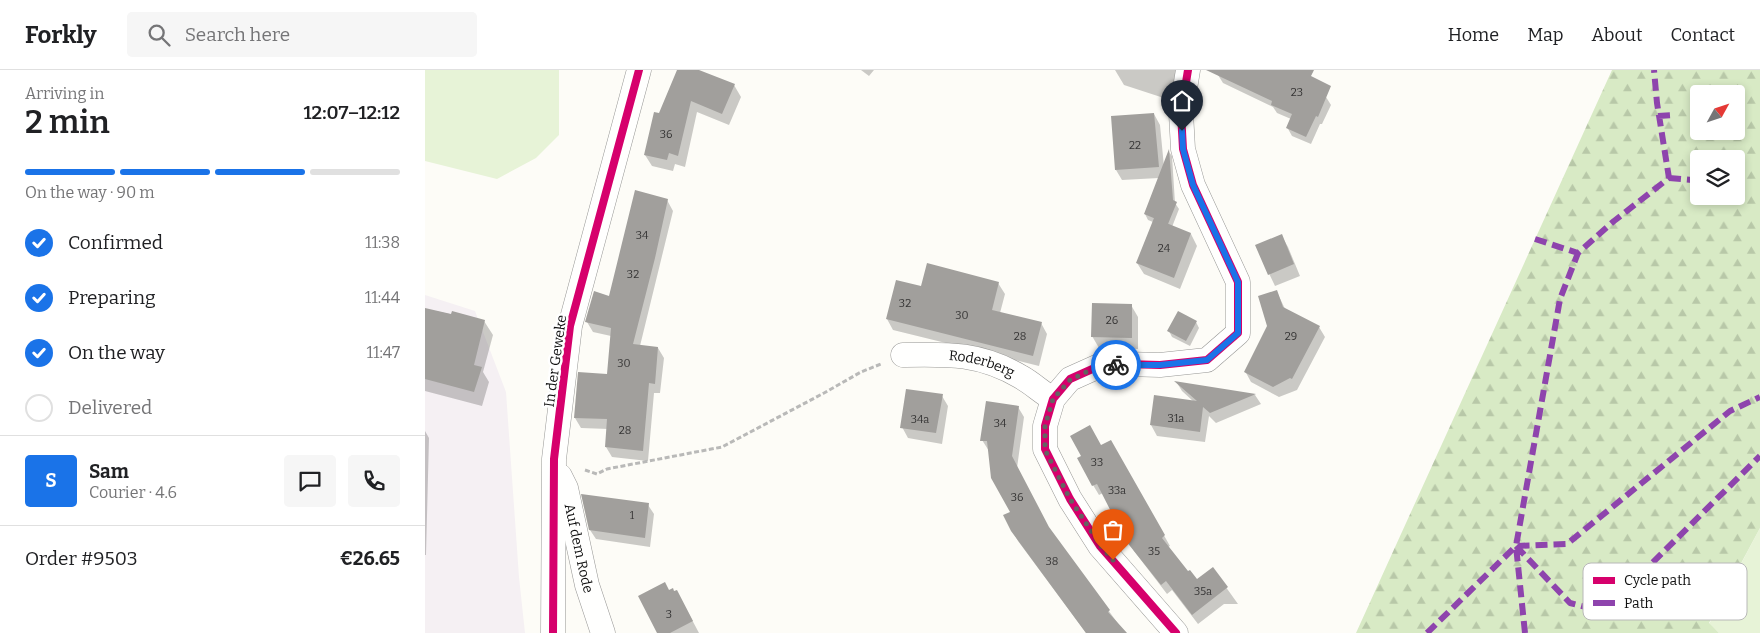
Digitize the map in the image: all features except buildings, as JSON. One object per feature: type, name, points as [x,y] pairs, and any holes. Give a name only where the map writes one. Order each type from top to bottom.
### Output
[{"type":"street","name":"In der Geweke","points":[[553,633],[553,465],[570,326],[639,70]]},
{"type":"street","points":[[1176,633],[1101,546],[1070,499],[1045,450],[1045,426],[1053,399],[1070,380],[1099,366],[1125,364],[1160,365],[1207,360],[1238,333],[1238,282],[1193,185],[1183,149],[1181,113],[1188,70]]},
{"type":"street","name":"Roderberg","points":[[903,355],[959,355],[993,363],[1022,378],[1053,399]]},
{"type":"street","name":"Auf dem Rode","points":[[553,465],[566,488],[587,585],[603,633]]},
{"type":"path","points":[[591,473],[597,474],[607,470],[722,447],[861,372],[903,355]]},
{"type":"shaded area","points":[[425,295],[475,311],[506,392],[519,577],[525,633],[425,633]]},
{"type":"green space","points":[[425,70],[559,70],[559,135],[536,158],[497,179],[425,161]]},
{"type":"green space","points":[[1612,70],[1760,70],[1760,528],[1741,563],[1583,563],[1583,620],[1711,620],[1709,623],[1719,633],[1356,633]]},
{"type":"green space","points":[[1760,528],[1760,633],[1719,633],[1709,624],[1711,620],[1747,620],[1747,563],[1741,563]]},
{"type":"marked path","points":[[1525,633],[1516,546],[1560,299],[1578,253],[1614,221],[1669,178],[1657,103],[1654,70]]},
{"type":"marked path","points":[[1658,116],[1673,115]]},
{"type":"marked path","points":[[1669,178],[1690,180]]},
{"type":"marked path","points":[[1535,239],[1578,253]]},
{"type":"marked path","points":[[1427,633],[1516,546],[1567,544],[1730,411],[1760,397]]},
{"type":"marked path","points":[[1652,563],[1760,456]]},
{"type":"marked path","points":[[1516,546],[1570,603],[1583,606]]},
{"type":"cycle path","points":[[553,633],[554,459],[570,326],[639,70]]},
{"type":"cycle path","points":[[1176,633],[1100,546],[1070,499],[1045,449],[1045,426],[1053,399],[1070,379],[1099,366],[1125,364],[1160,365],[1207,360],[1238,333],[1238,282],[1193,185],[1183,149],[1181,113],[1188,70]]},
{"type":"way so far","points":[[1113,560],[1101,546],[1070,499],[1045,450],[1045,426],[1053,399],[1070,380],[1099,366],[1116,365]]},
{"type":"route","points":[[1116,365],[1160,365],[1207,360],[1238,333],[1238,282],[1193,185],[1183,149],[1182,131]]}]
